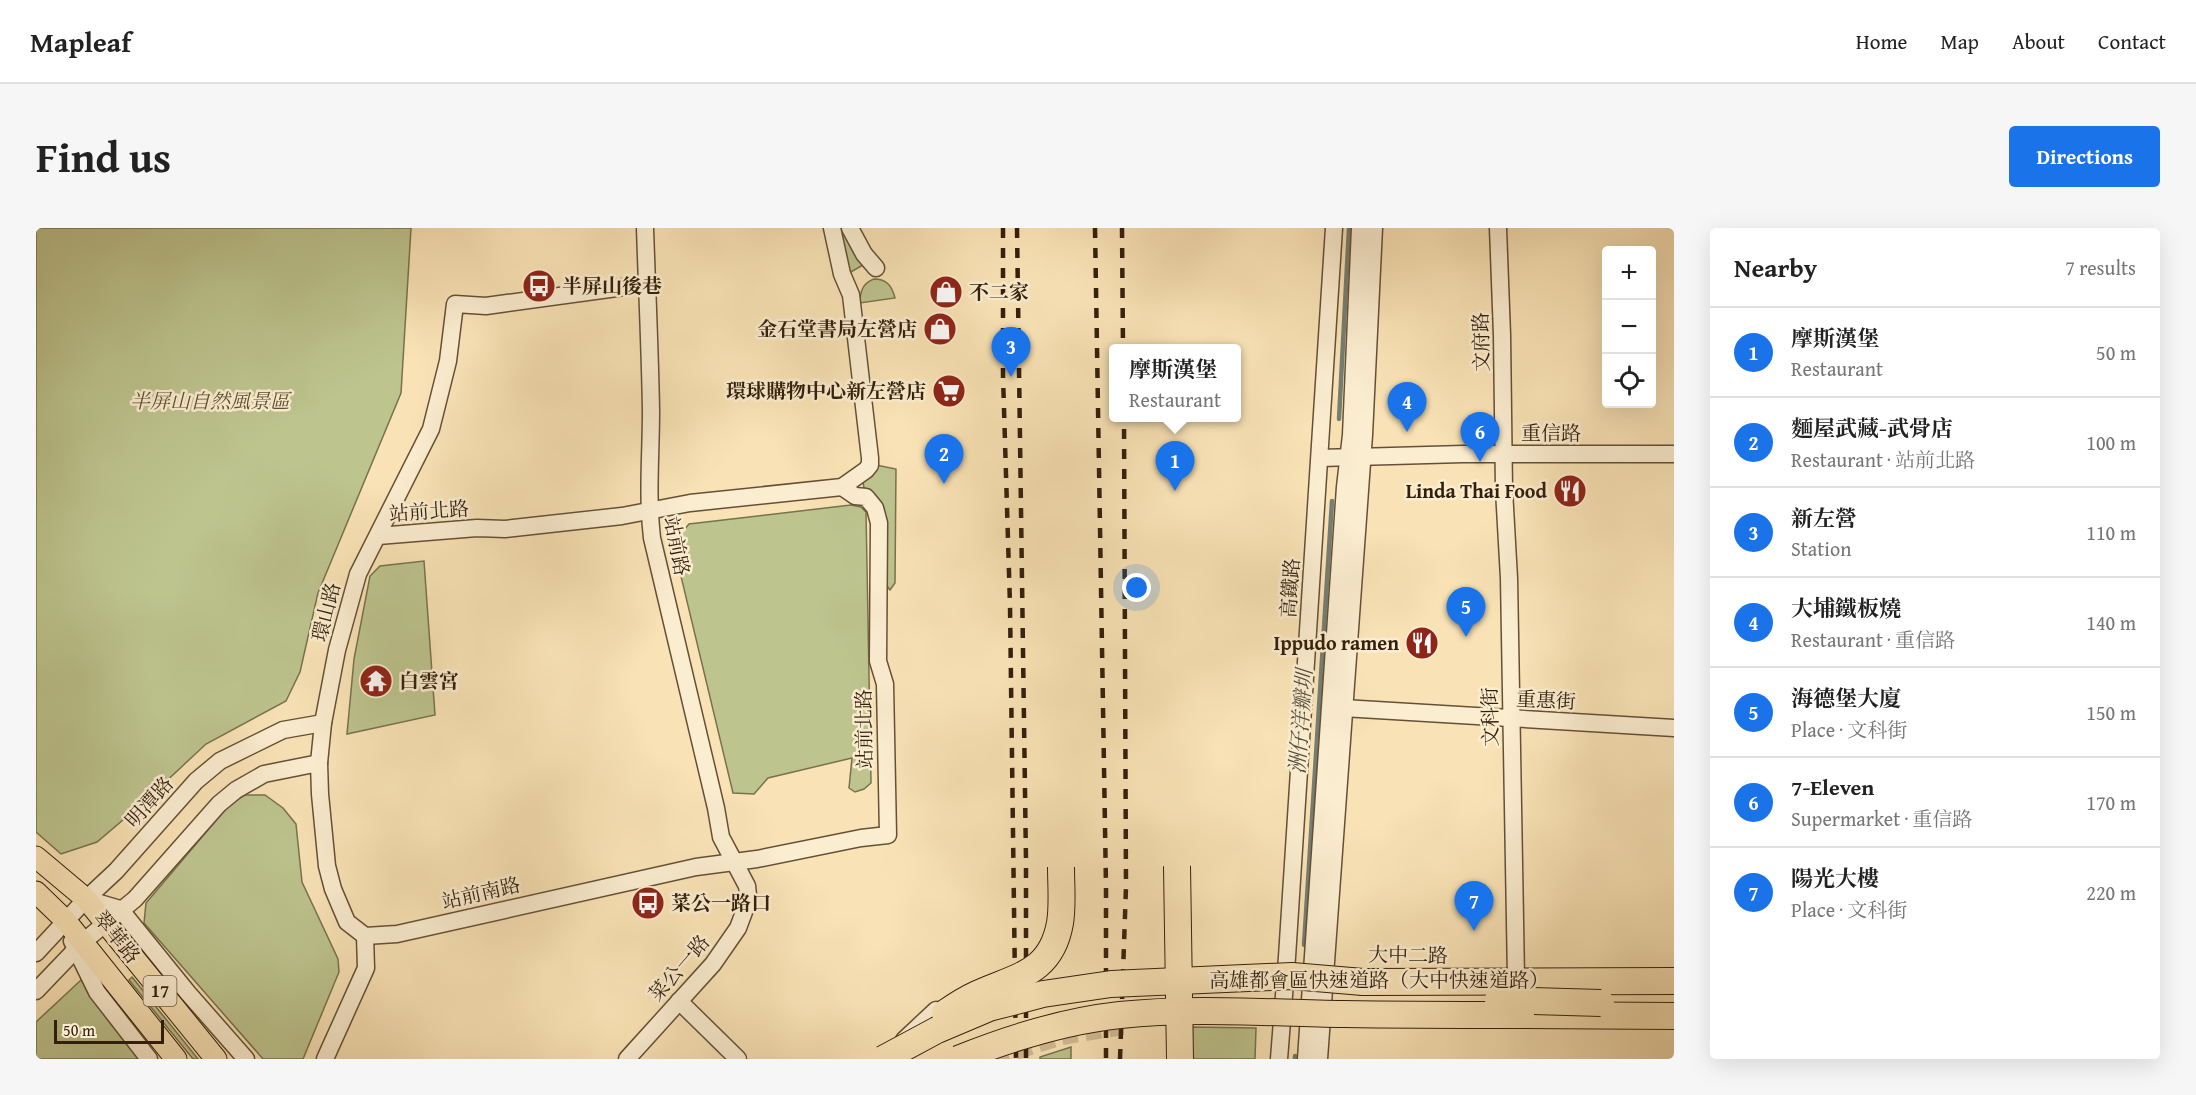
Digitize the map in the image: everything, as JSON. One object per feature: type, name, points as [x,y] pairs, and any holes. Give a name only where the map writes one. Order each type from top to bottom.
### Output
[{"type":"highway","points":[[1165,1059],[1169,866],[1180,1059]]},
{"type":"highway","points":[[871,1059],[969,998],[1023,976],[1041,964],[1056,940],[1059,924],[1061,867]]},
{"type":"highway","name":"高雄都會區快速道路（大中快速道路）","points":[[883,1059],[937,1030],[989,1008],[1054,992],[1111,984],[1292,976],[1363,982],[1674,981]]},
{"type":"highway","points":[[907,1050],[929,1049],[987,1024],[1067,1003],[1156,992],[1290,988],[1363,982]]},
{"type":"highway","points":[[1216,1010],[1290,999],[1343,997],[1674,1004]]},
{"type":"highway","name":"高雄都會區快速道路（大中快速道路）","points":[[958,1059],[1004,1041],[1060,1025],[1120,1015],[1216,1010],[1341,1014],[1674,1016]]},
{"type":"main road","name":"翠華路","points":[[36,857],[86,899],[113,915],[216,1059]]},
{"type":"main road","name":"翠華路","points":[[36,892],[65,920],[79,946],[176,1059]]},
{"type":"street","name":"站前路","points":[[645,228],[651,400],[649,511],[652,538],[721,837],[734,862]]},
{"type":"street","name":"站前北路","points":[[378,536],[477,528],[505,529],[649,511],[690,503],[842,487],[866,470],[870,465],[870,458],[851,295],[842,274],[832,228]]},
{"type":"street","points":[[850,228],[864,254],[876,268]]},
{"type":"street","name":"高鐵路","points":[[1279,1059],[1334,228]]},
{"type":"street","points":[[1319,973],[1343,708],[1355,457],[1360,228]]},
{"type":"street","points":[[1306,1059],[1315,1026],[1355,457],[1374,228]]},
{"type":"street","name":"文府路","points":[[1498,228],[1503,454]]},
{"type":"street","name":"環山路","points":[[365,936],[347,922],[333,890],[327,866],[319,763],[323,723],[337,650],[358,574],[431,429],[446,370],[455,304],[486,306],[646,285]]},
{"type":"street","name":"重信路","points":[[1320,458],[1503,454],[1674,454]]},
{"type":"street","name":"文科街","points":[[1503,454],[1509,578],[1516,978]]},
{"type":"street","name":"站前北路","points":[[734,862],[861,838],[888,836],[885,684],[878,661],[879,523],[875,508],[867,497],[855,496],[842,487]]},
{"type":"street","name":"重惠街","points":[[1343,708],[1674,728]]},
{"type":"street","name":"明潭路","points":[[36,953],[65,920],[116,871],[196,781],[220,761],[283,730],[323,723]]},
{"type":"street","points":[[36,991],[79,946],[113,915],[135,899],[219,804],[236,790],[264,774],[319,763]]},
{"type":"street","name":"站前南路","points":[[365,936],[397,934],[690,869],[734,862]]},
{"type":"street","name":"菜公一路","points":[[627,1059],[713,964],[738,928],[748,895],[747,886],[734,862]]},
{"type":"street","name":"翠華路","points":[[113,915],[188,993],[246,1059]]},
{"type":"street","points":[[325,1059],[366,968],[365,936]]},
{"type":"street","name":"翠華路","points":[[79,946],[97,992],[149,1059]]},
{"type":"street","name":"大中二路","points":[[1286,971],[1674,981]]},
{"type":"street","points":[[679,1001],[738,1059]]},
{"type":"street","points":[[871,1059],[907,1050],[936,1010]]},
{"type":"street","points":[[1282,1026],[1674,1024]]},
{"type":"street","points":[[1315,1026],[1319,1059]]},
{"type":"green space","name":"半屏山自然風景區","points":[[36,228],[411,228],[401,393],[318,593],[300,672],[286,701],[206,744],[97,842],[61,854],[36,832]]},
{"type":"green space","points":[[842,231],[845,232],[863,261],[863,265],[849,273],[839,235]]},
{"type":"green space","points":[[874,279],[888,284],[895,298],[860,303],[863,288]]},
{"type":"green space","points":[[876,465],[896,469],[895,583],[890,590],[884,582],[883,507],[875,495],[864,488],[863,482]]},
{"type":"green space","points":[[851,505],[861,507],[866,512],[871,783],[855,792],[849,788],[852,758],[768,778],[754,794],[733,793],[673,543],[689,524]]},
{"type":"green space","points":[[424,561],[435,715],[347,734],[354,659],[370,576],[380,566]]},
{"type":"green space","points":[[245,795],[265,795],[283,808],[296,824],[302,882],[338,959],[339,972],[303,1059],[263,1059],[144,923],[146,903],[230,804]]},
{"type":"green space","points":[[132,977],[198,1059],[193,1059],[129,980]]},
{"type":"green space","points":[[81,980],[142,1059],[36,1059],[36,1022]]},
{"type":"green space","points":[[1191,1027],[1256,1028],[1255,1059],[1185,1059]]},
{"type":"green space","points":[[1071,1047],[1071,1059],[1040,1059],[1040,1057]]},
{"type":"waterway","name":"洲仔洋瓣圳","points":[[1339,419],[1349,228]]},
{"type":"waterway","name":"洲仔洋瓣圳","points":[[1304,945],[1332,501]]},
{"type":"tunnel","points":[[993,1059],[1062,1037],[1123,1027]]},
{"type":"railway","points":[[1003,228],[1003,376],[1010,605],[1016,1059]]},
{"type":"railway","points":[[1017,228],[1026,861],[1026,1059]]},
{"type":"railway","points":[[1095,228],[1106,886],[1106,1059]]},
{"type":"railway","points":[[1122,228],[1123,344]]},
{"type":"railway","points":[[1120,1059],[1126,887],[1124,422]]},
{"type":"place","name":"半屏山後巷","points":[[539,286]]},
{"type":"place","name":"不二家","points":[[946,292]]},
{"type":"place","name":"金石堂書局左營店","points":[[940,329]]},
{"type":"place","name":"新左營","points":[[1011,377]]},
{"type":"place","name":"環球購物中心新左營店","points":[[949,391]]},
{"type":"place","name":"大埔鐵板燒","points":[[1407,432]]},
{"type":"place","name":"7-Eleven","points":[[1480,462]]},
{"type":"place","name":"麵屋武藏-武骨店","points":[[944,484]]},
{"type":"place","name":"摩斯漢堡","points":[[1175,491]]},
{"type":"place","name":"Linda Thai Food","points":[[1570,491]]},
{"type":"place","name":"海德堡大廈","points":[[1466,637]]},
{"type":"place","name":"Ippudo ramen","points":[[1422,643]]},
{"type":"place","name":"白雲宮","points":[[376,681]]},
{"type":"place","name":"菜公一路口","points":[[648,903]]},
{"type":"place","name":"陽光大樓","points":[[1474,931]]}]
